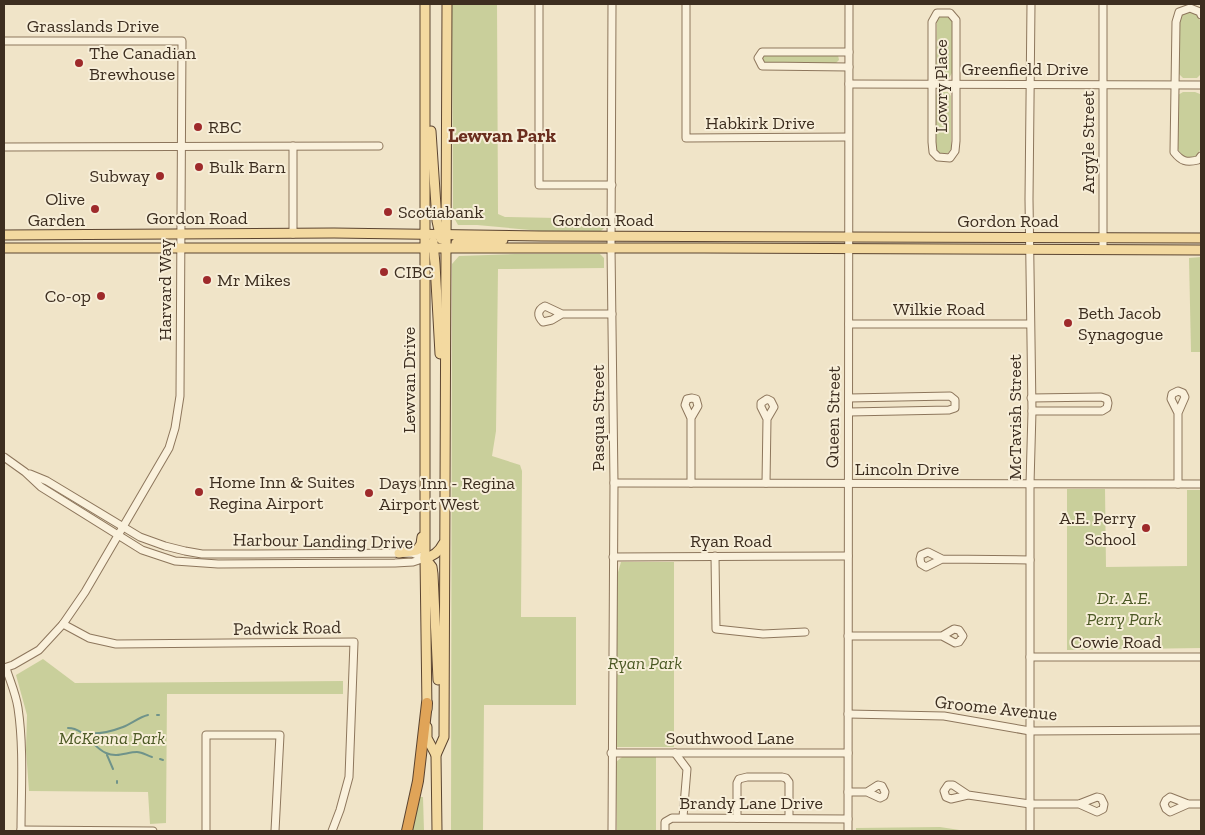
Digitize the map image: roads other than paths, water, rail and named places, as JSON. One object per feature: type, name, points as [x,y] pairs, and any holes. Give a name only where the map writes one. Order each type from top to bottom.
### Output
[{"type":"highway","points":[[407,831],[418,781],[426,703]]},
{"type":"main road","points":[[426,4],[425,234],[431,237],[430,247],[446,444]]},
{"type":"main road","name":"Lewvan Drive","points":[[437,831],[436,755],[444,737],[446,444],[444,240],[447,4]]},
{"type":"main road","points":[[426,48],[444,240]]},
{"type":"main road","name":"Gordon Road","points":[[4,235],[425,234],[444,240],[611,248],[1201,250]]},
{"type":"main road","name":"Gordon Road","points":[[4,248],[430,247],[444,240],[541,236],[1201,238]]},
{"type":"main road","name":"Lewvan Drive","points":[[430,247],[425,492],[426,703],[427,738],[436,755]]},
{"type":"main road","points":[[399,554],[417,550],[421,544],[425,492]]},
{"type":"main road","points":[[444,544],[432,557],[425,558],[432,567],[433,574],[439,696],[444,737]]},
{"type":"street","points":[[539,4],[539,185],[612,185]]},
{"type":"street","name":"Pasqua Street","points":[[612,4],[611,248],[614,483],[612,831]]},
{"type":"street","name":"Habkirk Drive","points":[[686,4],[686,138],[848,137]]},
{"type":"street","name":"Queen Street","points":[[848,831],[849,4]]},
{"type":"street","name":"McTavish Street","points":[[1030,831],[1031,4]]},
{"type":"street","name":"Argyle Street","points":[[1103,250],[1104,4]]},
{"type":"street","points":[[1201,15],[1200,12],[1190,8],[1179,12],[1176,22],[1174,152],[1181,160],[1190,162],[1198,160],[1201,156]]},
{"type":"street","name":"Lowry Place","points":[[937,13],[950,13],[956,20],[957,84],[955,151],[950,158],[938,158],[933,152],[932,84],[932,22],[937,13]]},
{"type":"street","name":"Grasslands Drive","points":[[4,41],[182,40]]},
{"type":"street","name":"Harvard Way","points":[[5,668],[39,650],[63,624],[85,592],[169,448],[175,428],[180,396],[182,40]]},
{"type":"street","points":[[849,52],[762,52],[758,58],[762,66],[849,67]]},
{"type":"street","name":"Greenfield Drive","points":[[849,84],[1201,85]]},
{"type":"street","points":[[292,234],[293,146]]},
{"type":"street","points":[[4,147],[379,146]]},
{"type":"street","points":[[562,314],[612,314]]},
{"type":"street","name":"Wilkie Road","points":[[849,324],[1030,324]]},
{"type":"street","points":[[849,398],[950,396],[956,400],[955,408],[949,410],[849,412]]},
{"type":"street","points":[[1031,398],[1101,397],[1107,399],[1108,403],[1107,408],[1102,411],[1032,411]]},
{"type":"street","points":[[1178,413],[1178,484]]},
{"type":"street","points":[[691,418],[691,483]]},
{"type":"street","points":[[766,484],[767,419]]},
{"type":"street","name":"Harbour Landing Drive","points":[[4,457],[25,472],[41,487],[118,536],[142,550],[158,556],[193,563],[395,563],[413,562],[425,558]]},
{"type":"street","name":"Harbour Landing Drive","points":[[25,472],[47,481],[140,537],[165,546],[202,554],[412,554],[425,558]]},
{"type":"street","name":"Lincoln Drive","points":[[614,483],[1201,484]]},
{"type":"street","points":[[715,556],[716,629],[763,634],[805,632]]},
{"type":"street","name":"Ryan Road","points":[[614,557],[848,556]]},
{"type":"street","points":[[942,559],[1030,560]]},
{"type":"street","name":"Padwick Road","points":[[63,624],[89,638],[116,644],[354,642],[348,777],[340,810],[332,831]]},
{"type":"street","points":[[848,636],[942,636]]},
{"type":"street","name":"Cowie Road","points":[[1030,657],[1201,657]]},
{"type":"street","points":[[5,668],[18,708],[21,831],[153,831]]},
{"type":"street","name":"Groome Avenue","points":[[848,714],[944,716],[1030,731],[1201,730]]},
{"type":"street","points":[[206,831],[206,736],[280,735],[275,831]]},
{"type":"street","name":"Southwood Lane","points":[[611,753],[848,753]]},
{"type":"street","points":[[675,753],[687,769],[683,818]]},
{"type":"street","points":[[737,818],[737,783],[739,779],[747,777],[786,778],[789,782],[789,818]]},
{"type":"street","points":[[848,792],[867,792]]},
{"type":"street","points":[[968,795],[1030,804],[1079,804]]},
{"type":"street","points":[[1188,804],[1201,804]]},
{"type":"street","name":"Brandy Lane Drive","points":[[665,831],[667,819],[848,819]]},
{"type":"waterway","points":[[84,733],[99,733],[113,730],[148,715]]},
{"type":"waterway","points":[[68,728],[84,734],[106,753],[118,755],[139,752],[152,757]]},
{"type":"waterway","points":[[107,755],[113,769]]},
{"type":"place","name":"The Canadian Brewhouse","points":[[79,63]]},
{"type":"place","name":"RBC","points":[[198,127]]},
{"type":"place","name":"Bulk Barn","points":[[199,167]]},
{"type":"place","name":"Subway","points":[[160,176]]},
{"type":"place","name":"Olive Garden","points":[[95,209]]},
{"type":"place","name":"Scotiabank","points":[[388,212]]},
{"type":"place","name":"CIBC","points":[[384,272]]},
{"type":"place","name":"Mr Mikes","points":[[207,280]]},
{"type":"place","name":"Co-op","points":[[101,296]]},
{"type":"place","name":"Beth Jacob Synagogue","points":[[1068,323]]},
{"type":"place","name":"Home Inn & Suites Regina Airport","points":[[199,492]]},
{"type":"place","name":"Days Inn - Regina Airport West","points":[[369,493]]},
{"type":"place","name":"A.E. Perry School","points":[[1146,528]]},
{"type":"district","name":"Lewvan Park","points":[[502,135]]},
{"type":"park label","name":"Dr. A.E. Perry Park","points":[[1124,608]]},
{"type":"park label","name":"Ryan Park","points":[[645,663]]},
{"type":"park label","name":"McKenna Park","points":[[112,738]]}]
